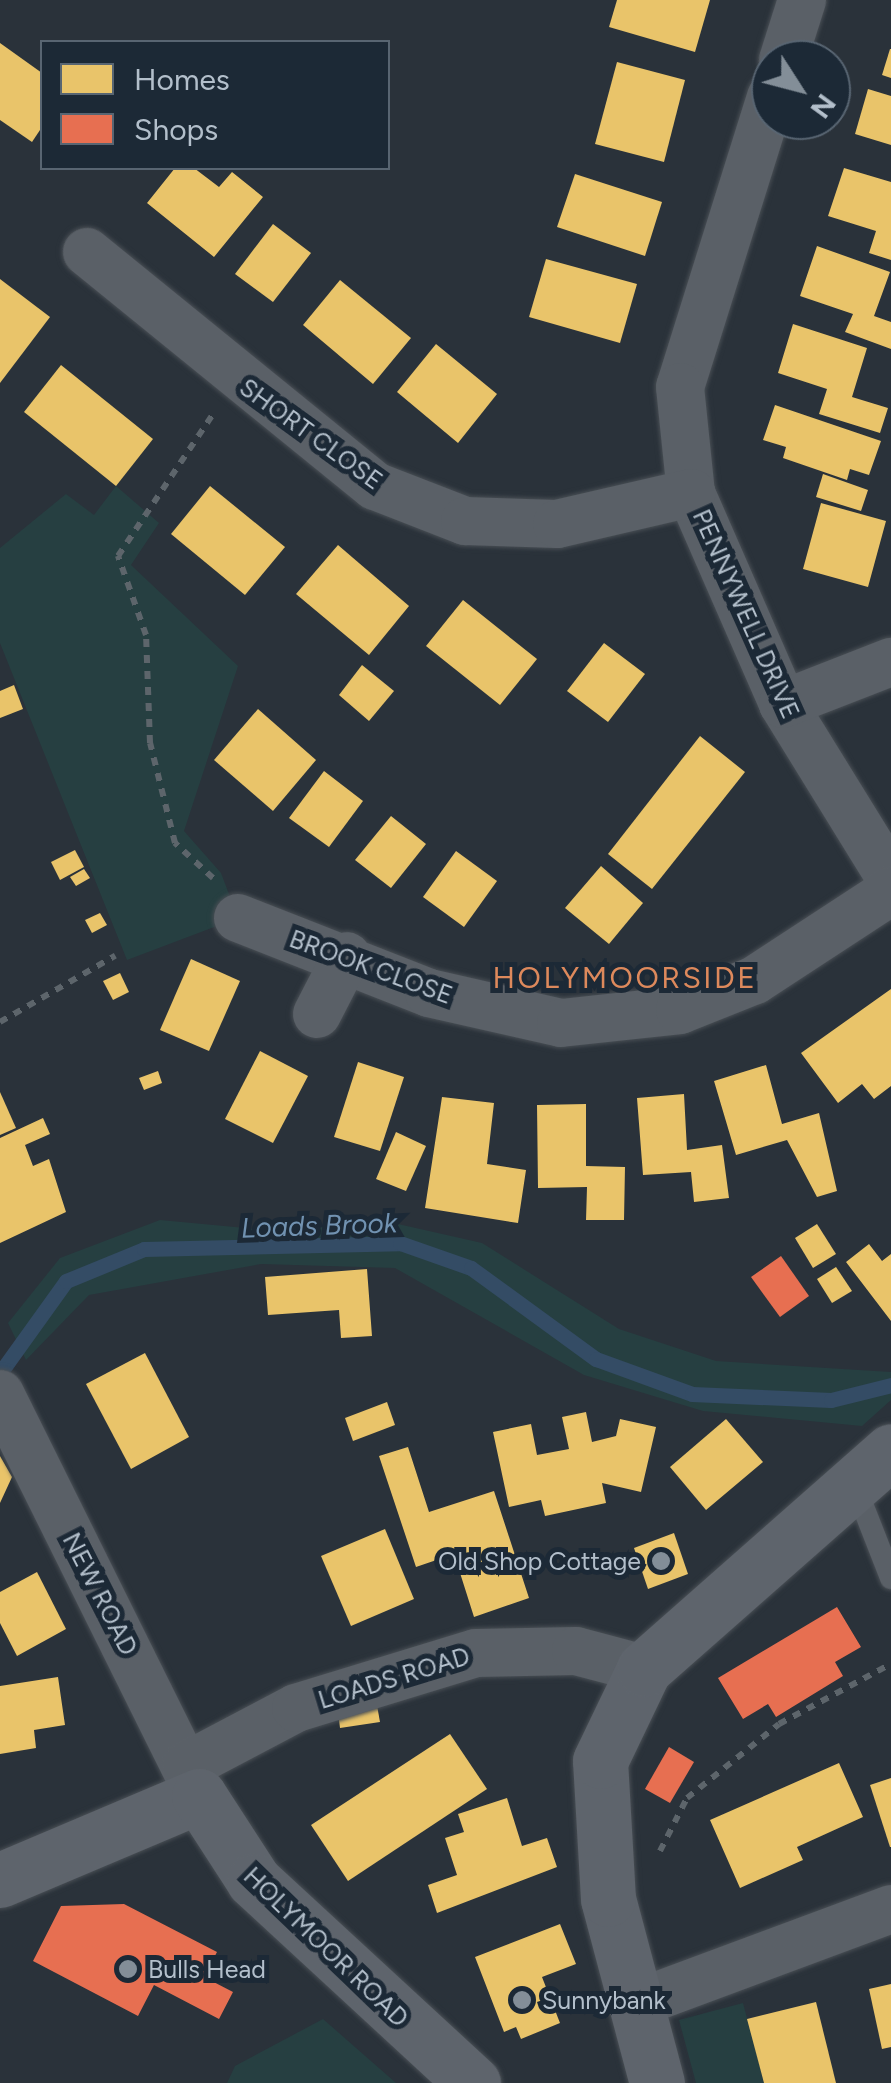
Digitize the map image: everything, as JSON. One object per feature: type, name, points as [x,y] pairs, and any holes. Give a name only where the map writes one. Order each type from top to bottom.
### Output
[{"type":"street","points":[[789,40],[802,0]]},
{"type":"street","name":"PENNYWELL DRIVE","points":[[758,140],[680,387],[691,492],[783,704],[891,879]]},
{"type":"street","name":"SHORT CLOSE","points":[[87,252],[238,381],[375,486],[465,521],[557,524],[691,492]]},
{"type":"street","points":[[783,704],[891,662]]},
{"type":"street","name":"BROOK CLOSE","points":[[238,918],[347,956],[429,993],[561,1023],[680,1010],[755,980],[891,890]]},
{"type":"street","points":[[318,1014],[347,956]]},
{"type":"street","name":"NEW ROAD","points":[[0,1394],[193,1781]]},
{"type":"street","points":[[657,2083],[641,2002],[608,1898],[600,1761],[644,1669],[872,1467]]},
{"type":"street","name":"LOADS ROAD","points":[[193,1781],[296,1708],[476,1652],[576,1651],[644,1669]]},
{"type":"street","points":[[0,1880],[193,1781]]},
{"type":"street","name":"HOLYMOOR ROAD","points":[[193,1781],[254,1881],[473,2083]]},
{"type":"street","points":[[641,2002],[891,1909]]},
{"type":"lane","points":[[872,1467],[891,1578]]},
{"type":"path","points":[[238,381],[118,556],[146,634],[150,743],[175,843],[238,918]]},
{"type":"path","points":[[0,1022],[115,956]]},
{"type":"path","points":[[652,1864],[687,1798],[779,1724],[891,1664]]},
{"type":"green space","points":[[116,486],[159,523],[131,565],[238,666],[184,831],[221,873],[238,918],[127,960],[0,643],[0,548],[66,494],[94,515]]},
{"type":"green space","points":[[160,1220],[257,1229],[398,1224],[482,1243],[619,1329],[716,1361],[891,1372],[891,1400],[862,1426],[703,1411],[584,1375],[395,1268],[261,1264],[89,1295],[26,1360],[8,1323],[60,1258]]},
{"type":"green space","points":[[743,2003],[764,2083],[696,2083],[679,2020]]},
{"type":"green space","points":[[323,2019],[396,2083],[227,2083],[235,2066]]},
{"type":"building: Homes","points":[[617,0],[710,0],[695,52],[609,27]]},
{"type":"building: Homes","points":[[0,43],[40,72],[40,130],[32,142],[0,120]]},
{"type":"building: Homes","points":[[891,49],[891,78],[882,75]]},
{"type":"building: Homes","points":[[617,62],[685,80],[664,162],[595,144]]},
{"type":"building: Homes","points":[[868,89],[891,96],[891,145],[855,134]]},
{"type":"building: Homes","points":[[844,168],[891,182],[891,260],[869,253],[876,231],[828,216]]},
{"type":"building: Homes","points":[[173,170],[197,170],[219,187],[232,172],[263,197],[214,257],[147,203]]},
{"type":"building: Homes","points":[[575,174],[662,202],[645,256],[557,227]]},
{"type":"building: Homes","points":[[273,224],[311,253],[273,302],[235,274]]},
{"type":"building: Homes","points":[[817,246],[890,272],[874,316],[891,322],[891,349],[845,332],[853,314],[800,296]]},
{"type":"building: Homes","points":[[546,259],[637,284],[620,343],[529,317]]},
{"type":"building: Homes","points":[[0,279],[50,317],[0,383]]},
{"type":"building: Homes","points":[[340,280],[411,338],[373,384],[303,325]]},
{"type":"building: Homes","points":[[793,324],[867,348],[852,397],[888,408],[880,433],[819,414],[827,389],[778,373]]},
{"type":"building: Homes","points":[[436,344],[497,394],[458,443],[397,392]]},
{"type":"building: Homes","points":[[61,365],[153,439],[116,486],[24,412]]},
{"type":"building: Homes","points":[[775,405],[881,441],[869,475],[850,469],[847,480],[783,458],[786,447],[763,440]]},
{"type":"building: Homes","points":[[823,474],[868,490],[861,511],[816,497]]},
{"type":"building: Homes","points":[[210,486],[285,547],[245,595],[171,534]]},
{"type":"building: Homes","points":[[821,503],[886,521],[868,587],[803,569]]},
{"type":"building: Homes","points":[[338,545],[409,606],[369,655],[296,594]]},
{"type":"building: Homes","points":[[463,600],[537,659],[500,705],[426,646]]},
{"type":"building: Homes","points":[[604,643],[645,674],[608,722],[567,691]]},
{"type":"building: Homes","points":[[362,665],[394,691],[369,721],[339,695]]},
{"type":"building: Homes","points":[[14,685],[23,709],[0,718],[0,691]]},
{"type":"building: Homes","points":[[258,709],[316,760],[273,811],[214,760]]},
{"type":"building: Homes","points":[[700,736],[745,772],[652,889],[608,854]]},
{"type":"building: Homes","points":[[324,771],[363,801],[329,847],[289,818]]},
{"type":"building: Homes","points":[[391,816],[426,844],[391,888],[355,860]]},
{"type":"building: Homes","points":[[75,850],[84,867],[60,880],[51,862]]},
{"type":"building: Homes","points":[[456,851],[497,881],[464,927],[423,897]]},
{"type":"building: Homes","points":[[601,866],[643,903],[609,944],[565,908]]},
{"type":"building: Homes","points":[[84,869],[90,878],[76,886],[70,877]]},
{"type":"building: Homes","points":[[100,913],[107,925],[92,933],[85,920]]},
{"type":"building: Homes","points":[[191,959],[240,981],[209,1051],[160,1030]]},
{"type":"building: Homes","points":[[120,973],[129,992],[113,1000],[103,981]]},
{"type":"building: Homes","points":[[891,989],[891,1086],[874,1099],[862,1084],[838,1103],[801,1053]]},
{"type":"building: Homes","points":[[260,1051],[308,1076],[273,1143],[225,1119]]},
{"type":"building: Homes","points":[[358,1062],[404,1077],[380,1151],[334,1137]]},
{"type":"building: Homes","points":[[766,1065],[782,1124],[819,1113],[837,1191],[817,1197],[787,1140],[736,1155],[714,1081]]},
{"type":"building: Homes","points":[[158,1071],[162,1083],[144,1090],[139,1078]]},
{"type":"building: Homes","points":[[0,1092],[16,1128],[0,1135]]},
{"type":"building: Homes","points":[[684,1094],[687,1150],[722,1145],[729,1198],[694,1202],[691,1172],[643,1175],[637,1098]]},
{"type":"building: Homes","points":[[442,1097],[494,1103],[487,1164],[526,1170],[518,1223],[425,1208]]},
{"type":"building: Homes","points":[[586,1104],[586,1166],[625,1167],[624,1220],[586,1220],[587,1187],[538,1188],[537,1105]]},
{"type":"building: Homes","points":[[43,1118],[50,1134],[25,1145],[33,1166],[49,1159],[66,1212],[0,1243],[0,1138]]},
{"type":"building: Homes","points":[[396,1132],[426,1146],[406,1191],[376,1179]]},
{"type":"building: Homes","points":[[817,1224],[836,1254],[813,1268],[795,1238]]},
{"type":"building: Homes","points":[[869,1244],[882,1261],[891,1254],[891,1321],[846,1262]]},
{"type":"building: Homes","points":[[836,1267],[852,1291],[832,1303],[817,1279]]},
{"type":"building: Homes","points":[[367,1269],[372,1336],[341,1338],[339,1310],[268,1315],[265,1277]]},
{"type":"building: Homes","points":[[145,1353],[189,1437],[131,1469],[86,1384]]},
{"type":"building: Homes","points":[[387,1402],[395,1425],[353,1441],[345,1418]]},
{"type":"building: Homes","points":[[586,1412],[592,1442],[616,1436],[620,1419],[656,1427],[641,1492],[602,1483],[606,1503],[545,1516],[541,1500],[509,1507],[493,1432],[531,1424],[537,1455],[569,1449],[562,1417]]},
{"type":"building: Homes","points":[[726,1419],[763,1462],[706,1510],[670,1467]]},
{"type":"building: Homes","points":[[408,1447],[429,1512],[494,1491],[529,1598],[474,1617],[454,1554],[416,1567],[379,1456]]},
{"type":"building: Homes","points":[[0,1456],[12,1477],[0,1503]]},
{"type":"building: Homes","points":[[385,1529],[414,1599],[351,1626],[321,1556]]},
{"type":"building: Homes","name":"Old Shop Cottage","points":[[674,1533],[688,1574],[648,1589],[634,1548]]},
{"type":"building: Homes","points":[[37,1572],[66,1629],[17,1656],[0,1623],[0,1592]]},
{"type":"building: Homes","points":[[58,1677],[65,1725],[34,1730],[36,1748],[0,1754],[0,1686]]},
{"type":"building: Homes","points":[[376,1700],[380,1722],[340,1728],[337,1705]]},
{"type":"building: Homes","points":[[450,1734],[487,1789],[348,1881],[311,1825]]},
{"type":"building: Homes","points":[[839,1763],[863,1817],[797,1847],[803,1860],[740,1888],[710,1820]]},
{"type":"building: Homes","points":[[891,1778],[891,1847],[890,1847],[870,1785]]},
{"type":"building: Homes","points":[[507,1798],[522,1846],[547,1838],[557,1867],[437,1913],[428,1885],[457,1875],[445,1838],[464,1832],[458,1814]]},
{"type":"building: Homes","name":"Sunnybank","points":[[560,1924],[576,1964],[542,1977],[560,2023],[521,2039],[516,2027],[504,2032],[475,1957]]},
{"type":"building: Homes","points":[[891,1984],[891,2047],[882,2049],[869,1989]]},
{"type":"building: Homes","points":[[816,2002],[836,2083],[764,2083],[747,2019]]},
{"type":"building: Shops","points":[[781,1256],[809,1296],[780,1317],[751,1277]]},
{"type":"building: Shops","points":[[837,1607],[861,1647],[835,1662],[843,1676],[776,1717],[768,1704],[743,1719],[718,1678]]},
{"type":"building: Shops","points":[[669,1747],[694,1762],[670,1803],[645,1789]]},
{"type":"building: Shops","name":"Bulls Head","points":[[124,1904],[217,1952],[204,1977],[233,1992],[219,2019],[154,1985],[138,2016],[33,1961],[61,1906]]},
{"type":"waterway","name":"Loads Brook","points":[[0,1373],[66,1281],[144,1249],[400,1243],[471,1268],[596,1359],[692,1394],[831,1400],[891,1385]]},
{"type":"place","name":"Old Shop Cottage","points":[[661,1561]]},
{"type":"place","name":"Bulls Head","points":[[128,1969]]},
{"type":"place","name":"Sunnybank","points":[[522,2000]]},
{"type":"district","name":"HOLYMOORSIDE","points":[[625,978]]}]
